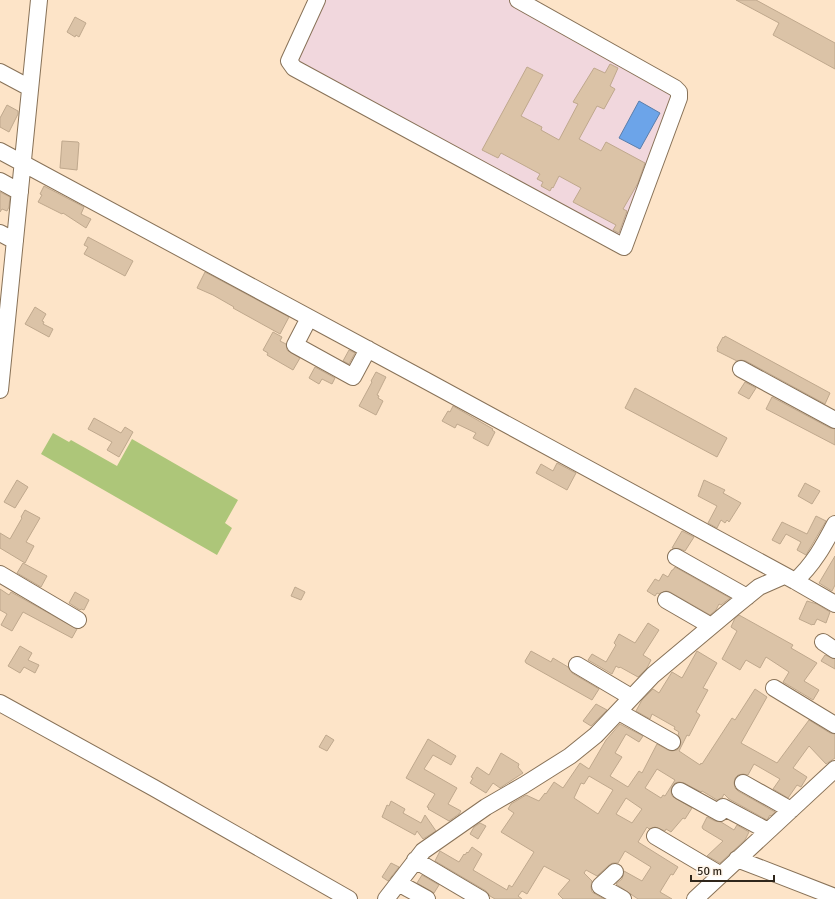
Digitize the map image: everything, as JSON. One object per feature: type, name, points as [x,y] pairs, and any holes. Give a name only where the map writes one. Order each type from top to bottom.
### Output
[{"type":"street","points":[[0,390],[5,285],[15,240],[39,0]]},
{"type":"street","points":[[317,0],[289,61],[294,68],[624,247],[679,98],[679,92],[675,88],[518,0]]},
{"type":"street","points":[[0,72],[30,88]]},
{"type":"street","points":[[0,151],[368,349],[835,604]]},
{"type":"street","points":[[0,181],[20,192]]},
{"type":"street","points":[[0,232],[15,240]]},
{"type":"street","points":[[309,318],[295,345],[353,377],[368,349]]},
{"type":"street","points":[[741,369],[835,420]]},
{"type":"street","points":[[386,899],[423,851],[486,807],[570,756],[596,735],[653,675],[759,587],[806,571],[821,549],[835,524]]},
{"type":"street","points":[[676,557],[747,597]]},
{"type":"street","points":[[0,574],[78,620]]},
{"type":"street","points":[[666,600],[711,626]]},
{"type":"street","points":[[576,665],[631,697]]},
{"type":"street","points":[[774,688],[835,725]]},
{"type":"street","points":[[0,703],[154,788],[349,899]]},
{"type":"street","points":[[619,712],[672,742]]},
{"type":"street","points":[[695,899],[835,769]]},
{"type":"street","points":[[743,782],[791,810]]},
{"type":"street","points":[[680,791],[720,813],[723,808],[768,831]]},
{"type":"street","points":[[655,836],[721,875]]},
{"type":"street","points":[[737,859],[835,897]]},
{"type":"street","points":[[415,860],[481,899]]},
{"type":"street","points":[[615,872],[600,886],[623,899]]},
{"type":"street","points":[[398,883],[427,899]]},
{"type":"shaded area","points":[[323,0],[509,0],[675,92],[621,242],[301,67],[297,57]]},
{"type":"green space","points":[[53,433],[69,442],[71,440],[117,466],[132,439],[238,500],[225,523],[232,528],[217,555],[41,454]]},
{"type":"water","points":[[639,101],[660,113],[640,149],[619,138]]},
{"type":"building","points":[[736,0],[756,0],[835,43],[835,69],[773,35],[779,23]]},
{"type":"building","points":[[75,17],[86,23],[79,37],[76,35],[75,37],[67,32]]},
{"type":"building","points":[[610,64],[618,68],[610,86],[615,89],[604,109],[597,106],[579,139],[601,151],[606,142],[645,163],[638,183],[623,209],[627,211],[619,233],[613,230],[616,225],[573,202],[581,188],[559,176],[550,191],[541,186],[543,182],[537,179],[540,174],[501,153],[498,158],[482,150],[527,67],[543,75],[521,116],[542,127],[541,130],[559,140],[578,104],[573,102],[594,68],[605,73]]},
{"type":"building","points":[[7,105],[18,111],[9,132],[0,127],[0,118]]},
{"type":"building","points":[[62,141],[79,143],[77,170],[60,168]]},
{"type":"building","points":[[44,186],[84,207],[81,214],[91,219],[86,228],[63,213],[62,214],[38,202],[42,195],[40,194]]},
{"type":"building","points":[[0,192],[10,197],[7,211],[2,209],[0,212]]},
{"type":"building","points":[[88,237],[133,261],[125,276],[84,254],[88,247],[84,245]]},
{"type":"building","points":[[205,272],[289,317],[280,334],[213,295],[197,288]]},
{"type":"building","points":[[35,307],[46,314],[42,321],[44,322],[43,324],[53,329],[49,337],[25,324]]},
{"type":"building","points":[[273,332],[282,337],[280,341],[286,344],[287,350],[300,358],[293,370],[267,355],[268,353],[263,350]]},
{"type":"building","points":[[725,336],[830,393],[825,404],[746,361],[737,361],[717,351],[717,348]]},
{"type":"building","points":[[349,350],[355,353],[349,364],[343,361]]},
{"type":"building","points":[[315,367],[335,378],[332,384],[322,379],[319,384],[309,378]]},
{"type":"building","points":[[376,372],[386,377],[377,395],[379,396],[378,398],[383,401],[376,415],[359,406]]},
{"type":"building","points":[[745,382],[756,388],[749,399],[738,393]]},
{"type":"building","points":[[635,388],[727,438],[717,457],[625,408]]},
{"type":"building","points":[[772,397],[830,428],[835,429],[835,445],[766,409]]},
{"type":"building","points":[[453,406],[493,429],[492,430],[495,432],[488,446],[473,438],[476,433],[457,424],[455,428],[442,421]]},
{"type":"building","points":[[94,418],[121,433],[125,427],[133,432],[119,457],[107,450],[112,442],[88,429]]},
{"type":"building","points":[[557,463],[576,473],[567,490],[536,473],[541,464],[553,471]]},
{"type":"building","points":[[17,480],[28,487],[15,508],[4,502]]},
{"type":"building","points":[[704,480],[725,490],[723,493],[741,503],[729,522],[727,520],[725,523],[721,520],[717,528],[708,523],[717,506],[698,496]]},
{"type":"building","points":[[805,483],[820,491],[812,504],[798,496]]},
{"type":"building","points":[[25,510],[40,518],[26,542],[34,546],[25,563],[0,548],[0,533],[10,539]]},
{"type":"building","points":[[816,516],[826,521],[806,555],[797,550],[801,542],[786,534],[780,544],[772,540],[782,522],[807,534]]},
{"type":"building","points":[[682,531],[694,537],[685,551],[672,548]]},
{"type":"building","points":[[835,556],[835,585],[832,591],[819,583]]},
{"type":"building","points":[[23,563],[47,576],[41,587],[17,573]]},
{"type":"building","points":[[675,567],[730,598],[721,605],[719,604],[716,610],[710,615],[670,592],[666,591],[659,594],[657,593],[655,596],[647,591],[655,579],[659,581],[663,574],[668,577]]},
{"type":"building","points":[[295,587],[305,592],[301,600],[291,596]]},
{"type":"building","points":[[0,589],[9,595],[11,592],[77,629],[72,638],[23,612],[12,631],[1,625],[7,614],[0,610]]},
{"type":"building","points":[[75,592],[89,600],[84,610],[80,610],[69,603]]},
{"type":"building","points":[[807,601],[817,604],[830,612],[826,623],[817,619],[814,625],[812,625],[799,619]]},
{"type":"building","points":[[739,615],[793,645],[791,648],[817,663],[804,681],[819,690],[813,700],[783,682],[789,672],[766,657],[760,668],[746,660],[740,670],[722,659],[737,631],[731,627],[735,618]]},
{"type":"building","points":[[648,623],[659,630],[643,655],[651,660],[647,668],[638,677],[616,666],[612,674],[588,660],[592,654],[606,662],[616,645],[614,643],[619,634],[635,643]]},
{"type":"building","points":[[20,646],[32,653],[28,660],[39,665],[35,673],[24,667],[20,673],[8,666]]},
{"type":"building","points":[[531,651],[551,662],[553,658],[568,667],[572,673],[599,689],[592,700],[526,663],[525,661]]},
{"type":"building","points":[[697,651],[717,663],[703,688],[708,690],[696,712],[700,715],[679,751],[700,765],[732,718],[735,720],[755,689],[767,697],[741,743],[777,763],[809,720],[830,733],[835,734],[835,758],[826,764],[809,746],[793,768],[807,777],[801,787],[797,785],[788,798],[773,789],[780,779],[754,764],[748,775],[738,775],[735,778],[734,783],[735,788],[738,791],[775,812],[771,816],[770,815],[767,820],[729,799],[724,794],[722,798],[717,800],[684,783],[675,783],[671,791],[672,796],[692,808],[685,819],[683,818],[671,832],[666,829],[665,831],[655,827],[649,829],[647,827],[638,842],[678,867],[673,875],[671,874],[660,892],[672,899],[638,899],[616,884],[622,879],[624,871],[642,881],[651,867],[625,851],[618,863],[609,865],[597,876],[586,870],[584,873],[592,881],[592,892],[604,899],[563,899],[558,894],[570,880],[544,866],[527,894],[522,891],[518,896],[522,899],[495,899],[486,891],[435,861],[440,851],[459,862],[464,854],[465,855],[467,852],[468,853],[472,847],[482,854],[473,870],[507,890],[509,885],[512,887],[534,852],[501,832],[514,813],[508,809],[511,804],[526,795],[539,801],[554,782],[563,788],[580,763],[589,769],[606,740],[620,724],[643,736],[639,742],[626,734],[615,753],[622,757],[610,776],[628,787],[639,771],[642,773],[657,744],[672,751],[677,750],[680,746],[681,742],[678,735],[679,732],[674,729],[675,727],[652,714],[650,719],[636,711],[642,700],[653,689],[659,693],[672,672],[682,678]],"holes":[[[657,769],[675,780],[665,796],[663,795],[661,798],[645,788]],[[589,776],[613,790],[598,814],[574,798],[581,783],[584,784]],[[626,798],[642,809],[632,823],[616,814]]]},
{"type":"building","points":[[825,655],[835,659],[835,669],[821,661]]},
{"type":"building","points":[[596,704],[607,710],[591,726],[583,721]]},
{"type":"building","points":[[326,735],[334,740],[327,751],[319,747]]},
{"type":"building","points":[[428,739],[456,756],[451,765],[433,755],[424,769],[457,788],[448,804],[461,811],[449,821],[428,809],[429,808],[427,807],[435,794],[406,778]]},
{"type":"building","points":[[501,753],[519,764],[518,767],[523,773],[500,788],[493,783],[486,793],[470,783],[473,778],[471,777],[477,767],[489,775]]},
{"type":"building","points":[[391,801],[405,809],[403,813],[421,823],[425,815],[436,831],[423,839],[417,831],[415,835],[382,817],[387,805],[389,806]]},
{"type":"building","points":[[707,817],[721,822],[734,830],[737,825],[749,832],[745,840],[720,863],[707,856],[723,841],[703,829],[702,827]]},
{"type":"building","points":[[480,823],[486,826],[478,839],[470,834],[474,827]]},
{"type":"building","points":[[391,863],[399,867],[388,881],[382,877]]},
{"type":"building","points":[[422,875],[439,885],[434,893],[417,883]]}]
